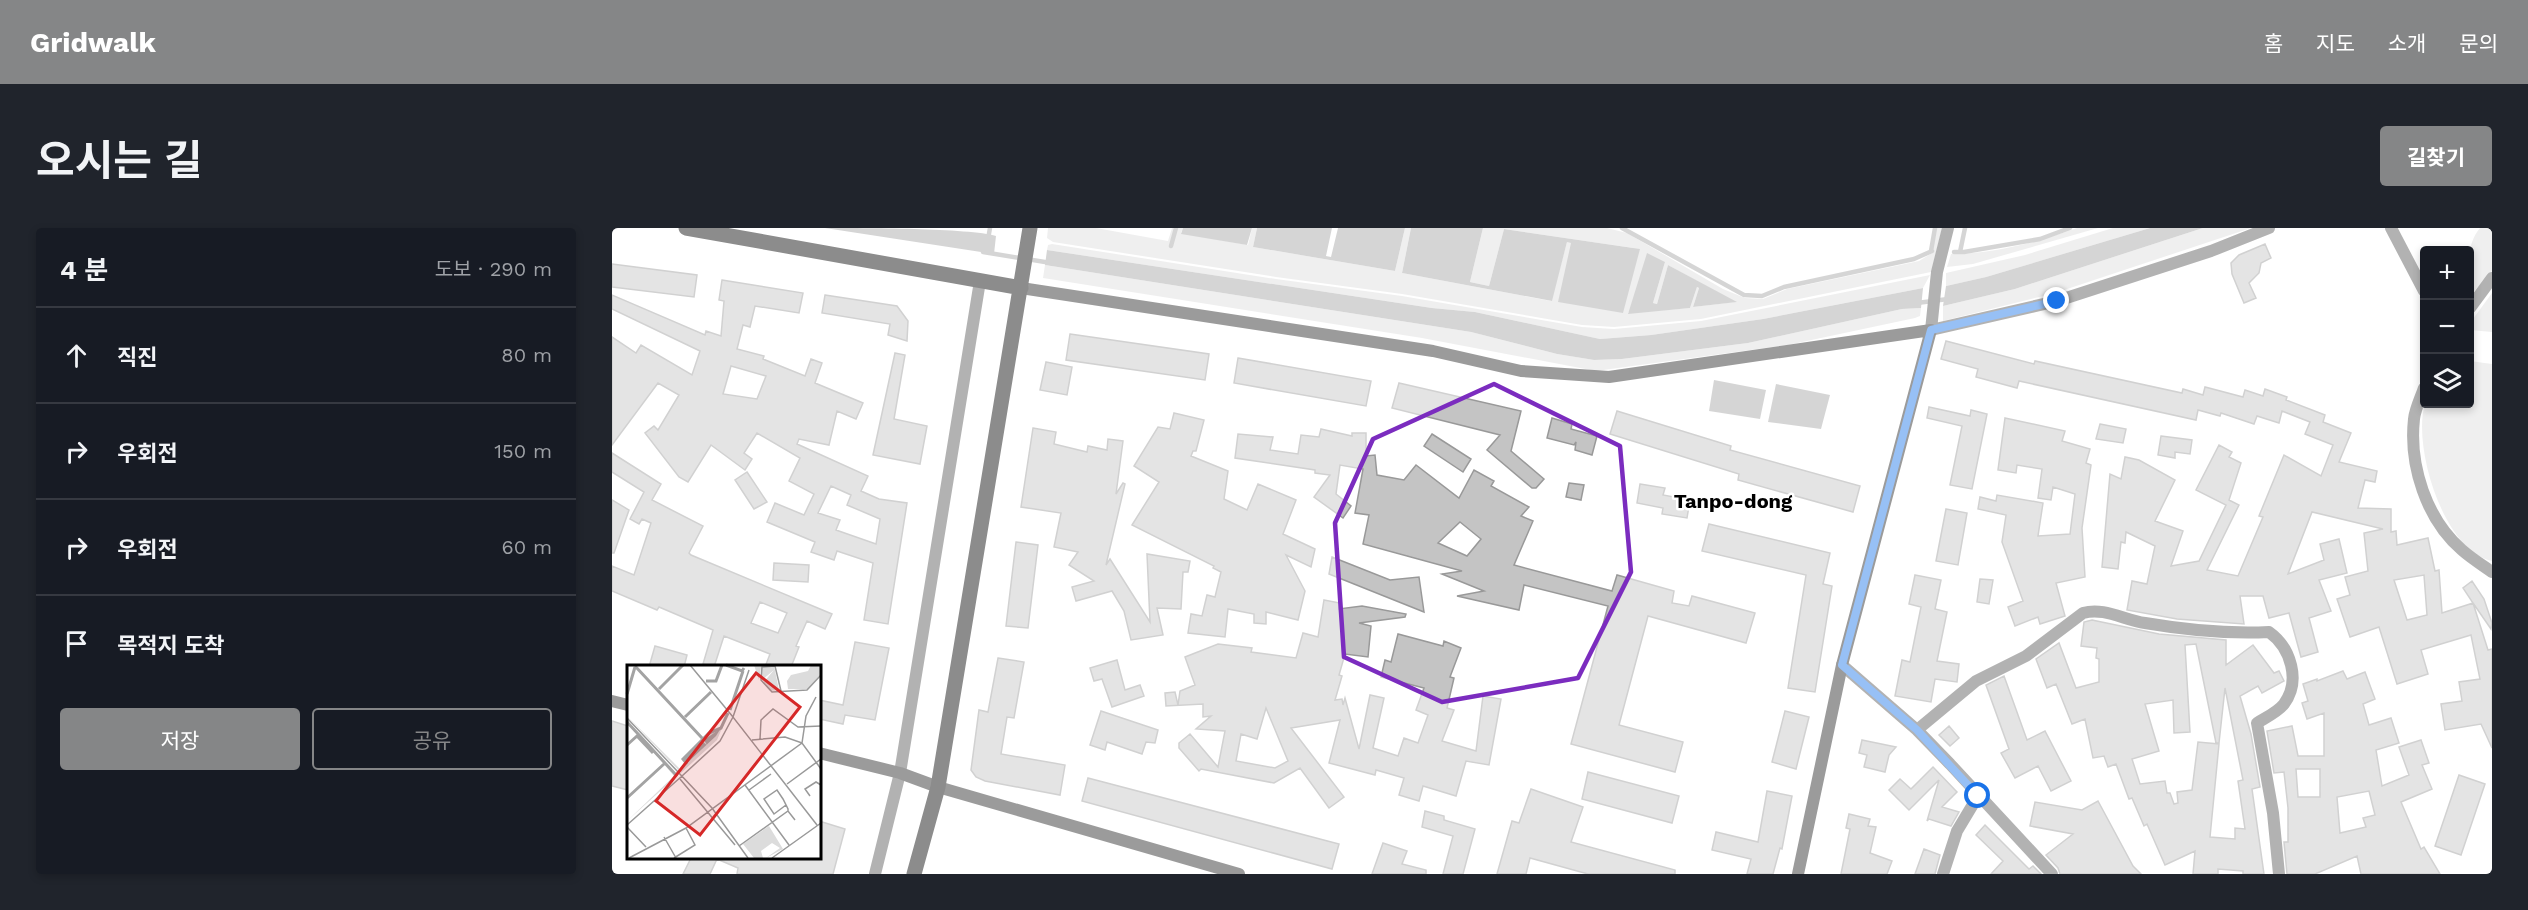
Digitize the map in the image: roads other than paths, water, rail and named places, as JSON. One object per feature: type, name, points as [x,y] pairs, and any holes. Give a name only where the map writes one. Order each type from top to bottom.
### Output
[{"type":"main road","points":[[686,228],[980,281],[1022,281]]},
{"type":"main road","points":[[914,874],[938,787],[1030,230]]},
{"type":"street","points":[[1798,874],[1842,665],[1931,330],[1936,285],[1948,228]]},
{"type":"street","points":[[1022,281],[1433,351],[1521,371],[1609,377],[1931,330],[2057,301],[2211,251],[2269,228]]},
{"type":"street","points":[[2391,228],[2420,283]]},
{"type":"street","points":[[2474,301],[2492,278]]},
{"type":"street","points":[[875,874],[900,773],[980,281]]},
{"type":"street","points":[[2420,400],[2414,417],[2417,473],[2428,503],[2432,512],[2460,549],[2492,572]]},
{"type":"street","points":[[1917,730],[1976,681],[2026,656],[2083,613],[2094,610],[2143,623],[2243,634],[2270,632],[2279,639],[2291,662],[2292,689],[2283,706],[2257,723],[2273,813],[2279,874]]},
{"type":"street","points":[[1842,665],[1917,730],[2052,874]]},
{"type":"street","points":[[612,701],[627,705]]},
{"type":"street","points":[[820,753],[900,773],[938,787],[1239,874]]},
{"type":"street","points":[[1943,874],[1957,831],[1978,796]]},
{"type":"waterway","points":[[988,239],[990,228]]},
{"type":"waterway","points":[[1171,246],[1176,228]]},
{"type":"waterway","points":[[1622,228],[1744,295],[1762,296],[1784,287],[1914,259],[1932,251]]},
{"type":"waterway","points":[[1931,251],[1935,228]]},
{"type":"waterway","points":[[1960,252],[1965,228]]},
{"type":"waterway","points":[[1954,252],[2040,239],[2070,228]]},
{"type":"waterway","points":[[983,252],[1051,263]]},
{"type":"waterway","points":[[1917,303],[1948,299]]},
{"type":"district","name":"Tanpo-dong","points":[[1733,501]]}]
